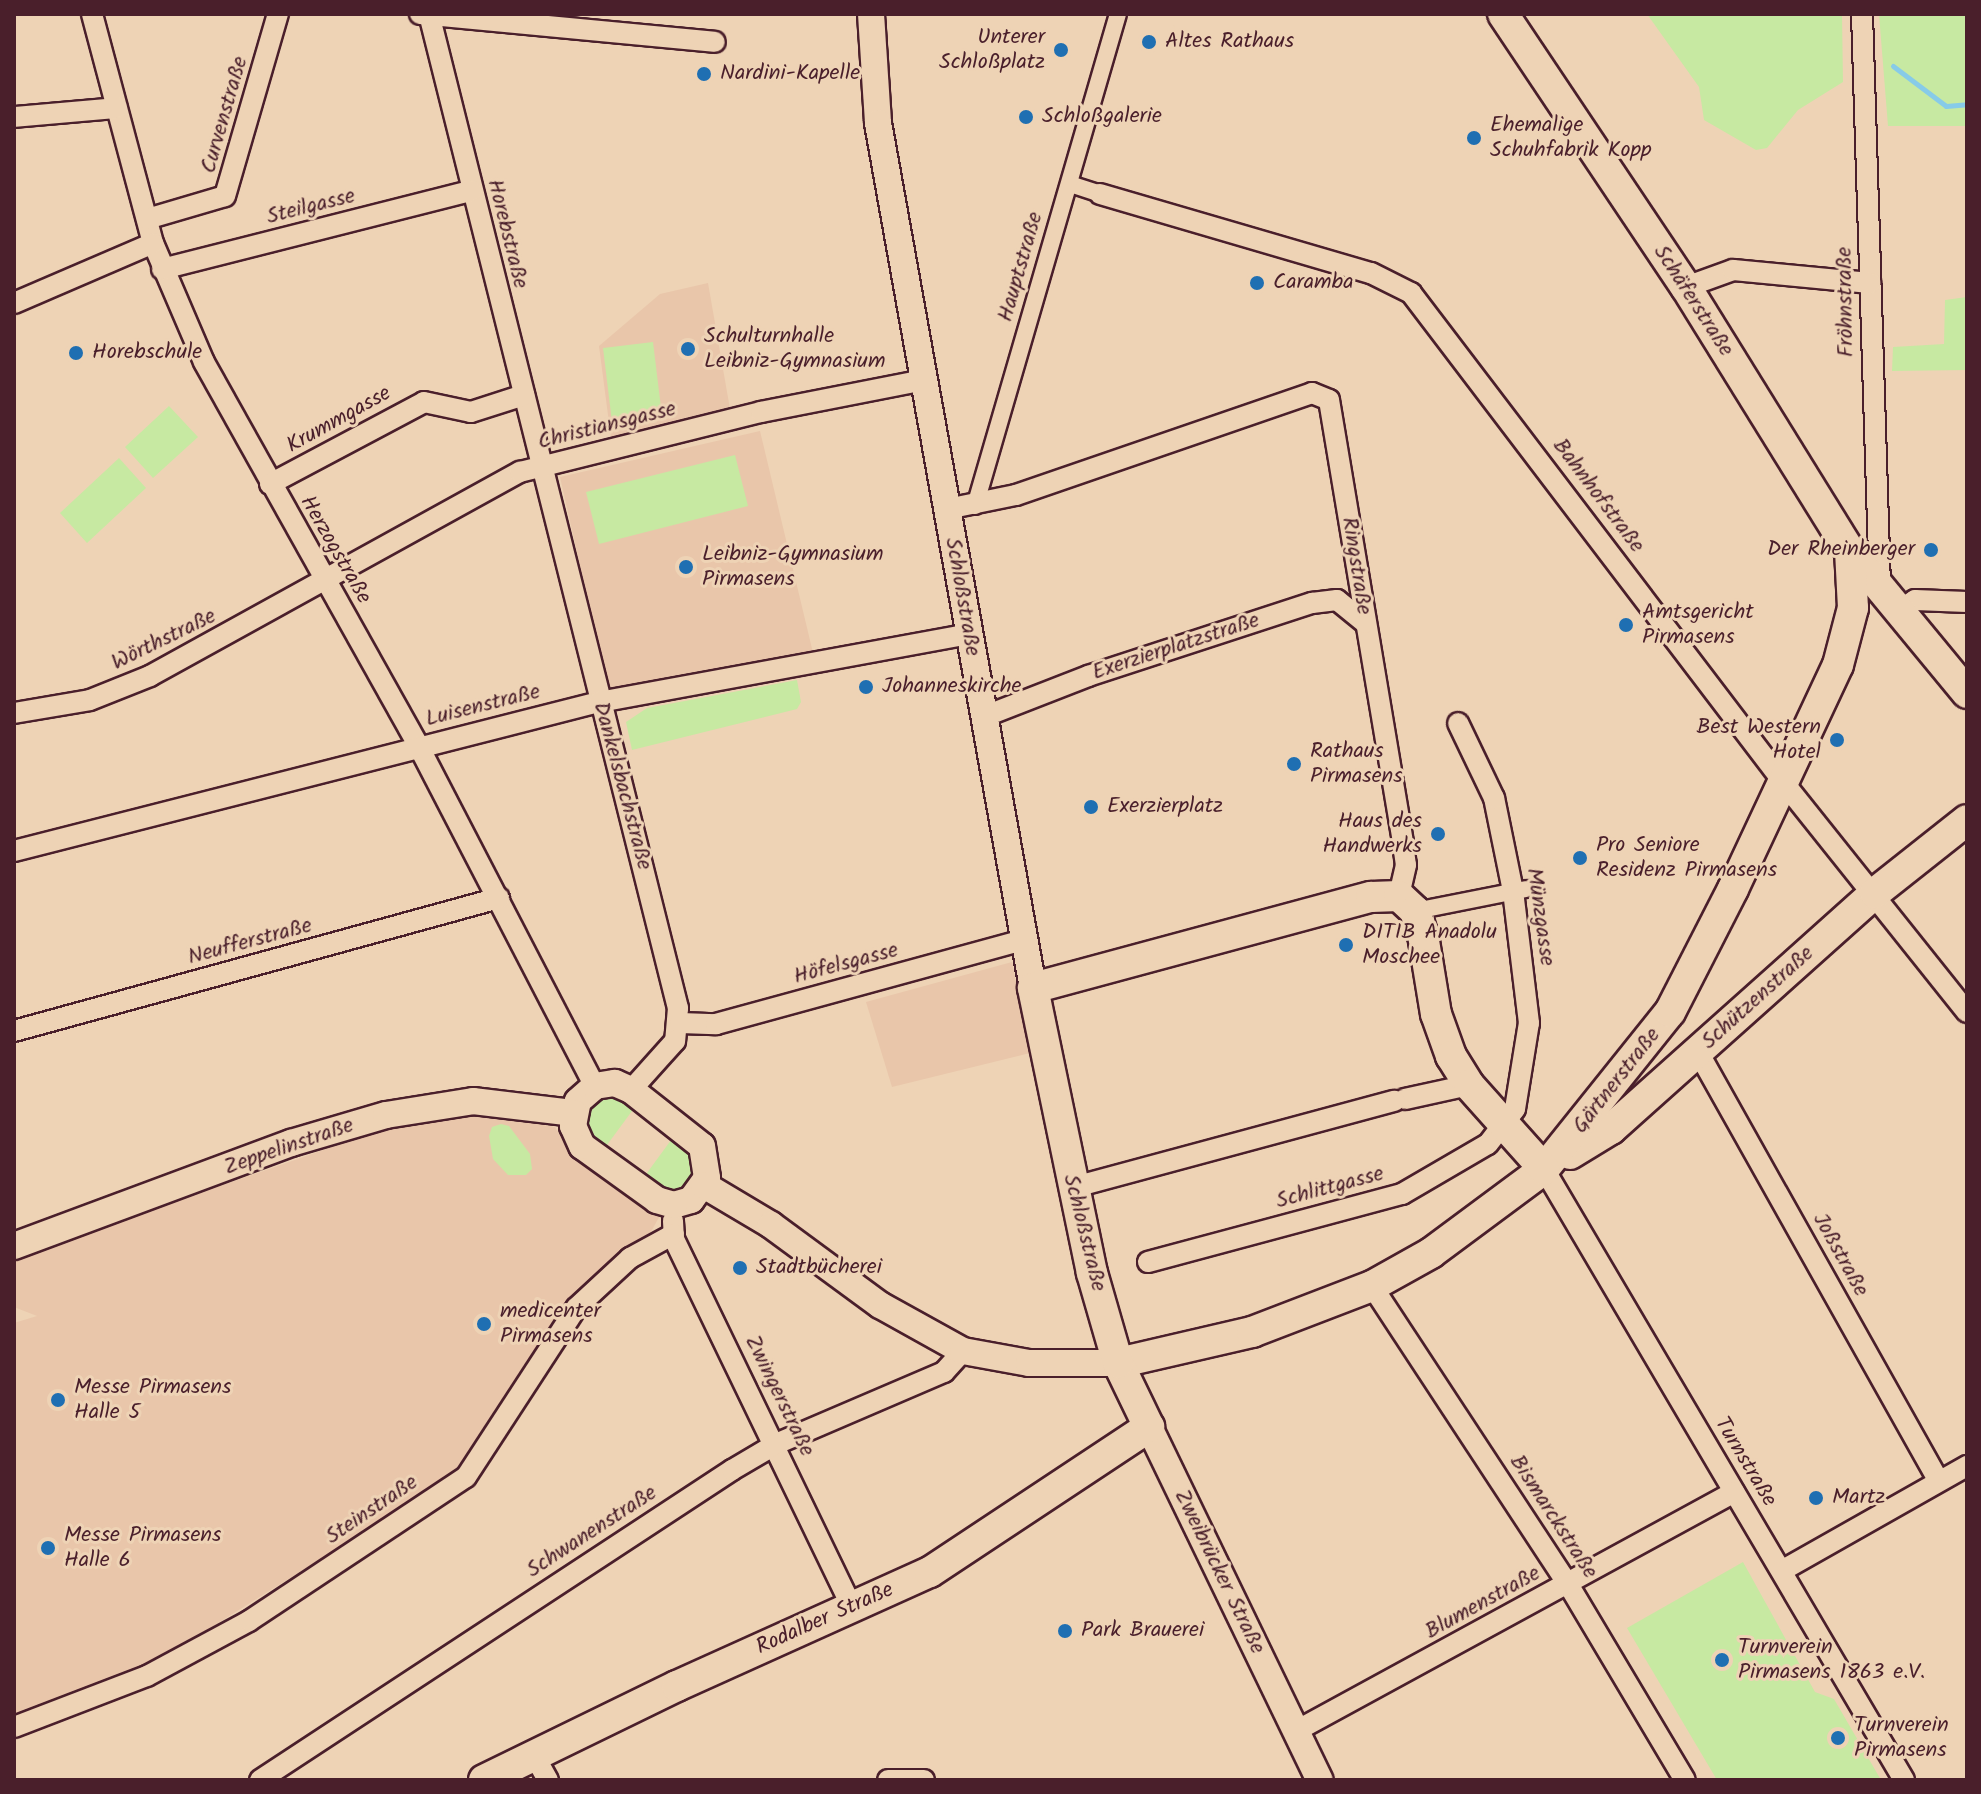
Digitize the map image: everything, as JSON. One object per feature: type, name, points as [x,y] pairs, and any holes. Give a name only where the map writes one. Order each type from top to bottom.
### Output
[{"type":"main road","name":"Schäferstraße","points":[[1508,16],[1686,287],[1850,551],[1895,610],[1967,693]]},
{"type":"main road","name":"Gärtnerstraße","points":[[1118,1363],[1252,1332],[1372,1286],[1431,1253],[1544,1169],[1670,1012],[1784,783],[1849,630],[1850,551]]},
{"type":"main road","points":[[1849,630],[1895,610]]},
{"type":"main road","name":"Schützenstraße","points":[[1544,1169],[1611,1129],[1875,893],[1967,820]]},
{"type":"main road","points":[[1033,988],[1371,897],[1407,904]]},
{"type":"main road","name":"Ringstraße","points":[[1407,904],[1443,1040],[1469,1085],[1544,1169]]},
{"type":"main road","name":"Schloßstraße","points":[[1033,988],[1071,1188],[1118,1363]]},
{"type":"main road","name":"Zweibrücker Straße","points":[[1118,1363],[1149,1427]]},
{"type":"main road","name":"Rodalber Straße","points":[[484,1780],[541,1768],[852,1607],[954,1558],[1149,1427]]},
{"type":"street","name":"Herzogstraße","points":[[92,14],[153,243],[218,390],[419,747],[595,1086]]},
{"type":"street","name":"Curvenstraße","points":[[147,219],[225,196],[278,14]]},
{"type":"street","points":[[420,14],[715,42]]},
{"type":"street","name":"Horebstraße","points":[[429,14],[542,466]]},
{"type":"street","name":"Schloßstraße","points":[[871,14],[878,123],[1033,988]]},
{"type":"street","name":"Hauptstraße","points":[[975,506],[1118,14]]},
{"type":"street","name":"Fröhnstraße","points":[[1862,14],[1870,283],[1895,610]]},
{"type":"street","points":[[14,117],[117,108]]},
{"type":"street","name":"Bahnhofstraße","points":[[1070,184],[1371,273],[1411,293],[1784,783],[1875,893],[1967,1012]]},
{"type":"street","name":"Steilgasse","points":[[162,269],[471,191]]},
{"type":"street","points":[[14,303],[153,243]]},
{"type":"street","points":[[1686,287],[1733,270],[1870,283]]},
{"type":"street","name":"Christiansgasse","points":[[326,583],[502,480],[542,466],[761,412],[924,380]]},
{"type":"street","name":"Ringstraße","points":[[975,506],[1016,495],[1312,393],[1321,394],[1329,400],[1406,865],[1407,904]]},
{"type":"street","name":"Krummgasse","points":[[270,484],[424,402],[471,412],[524,395]]},
{"type":"street","name":"Dankelsbachstraße","points":[[542,466],[680,1023]]},
{"type":"street","points":[[947,509],[975,506]]},
{"type":"street","name":"Wörthstraße","points":[[14,713],[90,700],[124,688],[326,583]]},
{"type":"street","name":"Exerzierplatzstraße","points":[[983,717],[1088,676],[1312,603],[1337,600],[1365,623]]},
{"type":"street","points":[[1895,610],[1915,600],[1967,602]]},
{"type":"street","name":"Luisenstraße","points":[[14,851],[599,702],[968,634]]},
{"type":"street","name":"Münzgasse","points":[[1458,723],[1494,798],[1520,890],[1529,1023],[1515,1109],[1506,1124]]},
{"type":"street","points":[[1407,904],[1520,890]]},
{"type":"street","name":"Neufferstraße","points":[[14,1031],[499,898]]},
{"type":"street","name":"Höfelsgasse","points":[[680,1023],[716,1024],[1023,940]]},
{"type":"street","points":[[631,1090],[663,1060],[680,1023]]},
{"type":"street","name":"Joßstraße","points":[[1698,1052],[1939,1481]]},
{"type":"street","points":[[615,1083],[631,1090],[702,1146],[708,1168],[704,1185],[691,1200],[674,1205],[657,1200],[582,1146],[574,1113],[578,1101],[595,1086],[615,1083]]},
{"type":"street","points":[[1071,1188],[1400,1100],[1469,1085]]},
{"type":"street","name":"Zeppelinstraße","points":[[14,1246],[291,1143],[386,1115],[473,1101],[574,1113]]},
{"type":"street","name":"Schlittgasse","points":[[1154,1261],[1402,1194],[1488,1144],[1506,1124]]},
{"type":"street","name":"Turnstraße","points":[[1544,1169],[1904,1780]]},
{"type":"street","points":[[704,1185],[771,1225],[880,1305],[963,1351],[1043,1364],[1118,1363]]},
{"type":"street","name":"Zwingerstraße","points":[[674,1205],[674,1234],[852,1607]]},
{"type":"street","name":"Steinstraße","points":[[14,1727],[147,1676],[249,1621],[466,1477],[576,1308],[630,1258],[674,1234]]},
{"type":"street","name":"Bismarckstraße","points":[[1372,1286],[1568,1584],[1685,1780]]},
{"type":"street","name":"Schwanenstraße","points":[[260,1780],[776,1444],[944,1372],[963,1351]]},
{"type":"street","name":"Zweibrücker Straße","points":[[1149,1427],[1320,1780]]},
{"type":"street","points":[[1783,1570],[1967,1466]]},
{"type":"street","name":"Blumenstraße","points":[[1296,1731],[1734,1492]]},
{"type":"street","points":[[888,1780],[924,1780]]},
{"type":"shaded area","points":[[708,283],[730,409],[611,438],[599,346],[660,294]]},
{"type":"shaded area","name":"Leibniz-Gymnasium Pirmasens","points":[[760,431],[814,657],[609,694],[560,477]]},
{"type":"shaded area","points":[[1012,962],[1030,1053],[892,1087],[866,1002]]},
{"type":"shaded area","points":[[477,1114],[555,1127],[563,1140],[663,1210],[652,1230],[456,1474],[170,1653],[59,1703],[14,1717],[14,1323],[37,1316],[14,1307],[14,1258],[386,1128]]},
{"type":"green space","points":[[1647,14],[1842,14],[1843,82],[1798,110],[1767,148],[1756,150],[1704,120],[1699,87]]},
{"type":"green space","points":[[1879,14],[1967,14],[1967,126],[1888,126]]},
{"type":"green space","points":[[1967,297],[1967,370],[1892,371],[1893,347],[1944,344],[1945,300]]},
{"type":"green space","points":[[653,342],[662,416],[612,422],[603,348]]},
{"type":"green space","points":[[169,406],[198,437],[153,478],[125,447]]},
{"type":"green space","points":[[735,455],[748,506],[599,544],[586,492]]},
{"type":"green space","points":[[119,458],[146,488],[87,543],[60,513]]},
{"type":"green space","points":[[797,680],[801,702],[797,709],[632,750],[626,722],[647,708]]},
{"type":"green space","points":[[617,1096],[635,1107],[604,1149],[591,1137],[586,1119],[596,1101]]},
{"type":"green space","points":[[501,1124],[509,1126],[530,1154],[532,1169],[526,1175],[508,1175],[493,1159],[489,1136],[492,1127]]},
{"type":"green space","points":[[674,1136],[690,1147],[698,1170],[683,1191],[668,1192],[644,1177]]},
{"type":"green space","name":"Turnverein Pirmasens 1863 e.V.","points":[[1743,1562],[1815,1692],[1834,1699],[1881,1780],[1717,1780],[1627,1628]]},
{"type":"waterway","points":[[1893,66],[1946,106],[1967,104]]},
{"type":"place","name":"Altes Rathaus","points":[[1149,42]]},
{"type":"place","name":"Unterer Schloßplatz","points":[[1061,50]]},
{"type":"place","name":"Nardini-Kapelle","points":[[704,74]]},
{"type":"place","name":"Schloßgalerie","points":[[1026,117]]},
{"type":"place","name":"Ehemalige Schuhfabrik Kopp","points":[[1474,138]]},
{"type":"place","name":"Caramba","points":[[1257,283]]},
{"type":"place","name":"Schulturnhalle Leibniz-Gymnasium","points":[[688,349]]},
{"type":"place","name":"Horebschule","points":[[76,353]]},
{"type":"place","name":"Der Rheinberger","points":[[1931,550]]},
{"type":"place","name":"Leibniz-Gymnasium Pirmasens","points":[[686,567]]},
{"type":"place","name":"Amtsgericht Pirmasens","points":[[1626,625]]},
{"type":"place","name":"Johanneskirche","points":[[866,687]]},
{"type":"place","name":"Best Western Hotel","points":[[1837,740]]},
{"type":"place","name":"Rathaus Pirmasens","points":[[1294,764]]},
{"type":"place","name":"Exerzierplatz","points":[[1091,807]]},
{"type":"place","name":"Haus des Handwerks","points":[[1438,834]]},
{"type":"place","name":"Pro Seniore Residenz Pirmasens","points":[[1580,858]]},
{"type":"place","name":"DITIB Anadolu Moschee","points":[[1346,945]]},
{"type":"place","name":"Stadtbücherei","points":[[740,1268]]},
{"type":"place","name":"medicenter Pirmasens","points":[[484,1324]]},
{"type":"place","name":"Messe Pirmasens Halle 5","points":[[58,1400]]},
{"type":"place","name":"Martz","points":[[1816,1498]]},
{"type":"place","name":"Messe Pirmasens Halle 6","points":[[48,1548]]},
{"type":"place","name":"Park Brauerei","points":[[1065,1631]]},
{"type":"place","name":"Turnverein Pirmasens 1863 e.V.","points":[[1722,1660]]},
{"type":"place","name":"Turnverein Pirmasens","points":[[1838,1738]]}]
